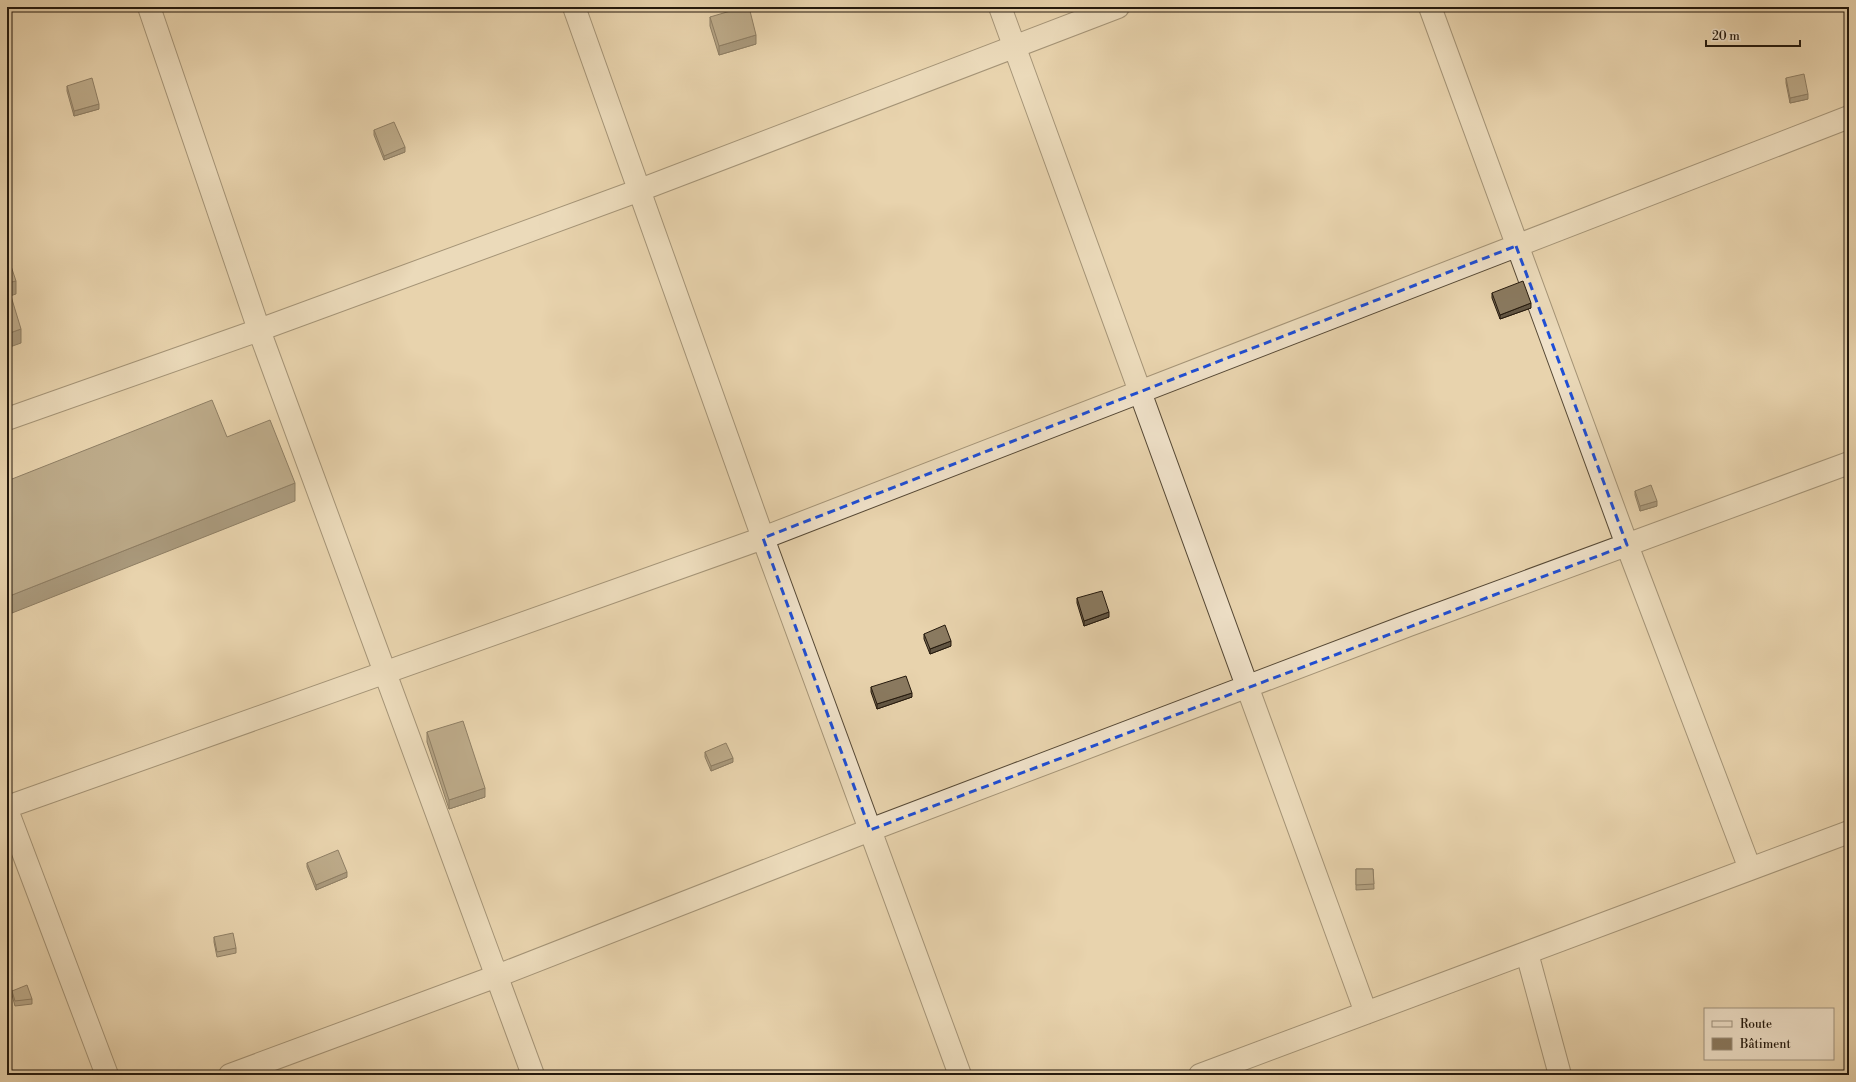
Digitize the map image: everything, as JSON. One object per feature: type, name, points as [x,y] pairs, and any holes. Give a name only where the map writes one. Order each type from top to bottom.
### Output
[{"type":"street","points":[[149,7],[259,330],[533,1075]]},
{"type":"street","points":[[574,7],[763,538],[960,1075]]},
{"type":"street","points":[[1000,7],[1016,46],[1139,392],[1366,1013]]},
{"type":"street","points":[[7,419],[259,330],[640,190],[1118,7]]},
{"type":"street","points":[[1430,7],[1626,545],[1750,869]]},
{"type":"street","points":[[7,807],[763,538],[1849,117]]},
{"type":"street","points":[[230,1075],[497,976],[870,830],[1248,687],[1849,463]]},
{"type":"street","points":[[7,810],[107,1075]]},
{"type":"street","points":[[1200,1075],[1849,832]]},
{"type":"street","points":[[1527,953],[1560,1075]]},
{"type":"highlighted area","points":[[1516,246],[1627,545],[870,830],[763,538]]},
{"type":"building","points":[[744,7],[749,7],[756,35],[719,46],[710,17]]},
{"type":"building","points":[[1804,74],[1808,94],[1790,98],[1786,78]]},
{"type":"building","points":[[92,78],[99,104],[74,111],[67,86]]},
{"type":"building","points":[[394,122],[405,147],[384,156],[374,130]]},
{"type":"building","points":[[7,254],[16,281],[7,283]]},
{"type":"building","points":[[1523,281],[1531,303],[1500,315],[1492,293]]},
{"type":"building","points":[[7,283],[21,329],[7,334]]},
{"type":"building","points":[[212,400],[227,437],[270,420],[295,483],[7,597],[7,481]]},
{"type":"building","points":[[1651,485],[1657,501],[1640,506],[1635,491]]},
{"type":"building","points":[[1102,591],[1109,612],[1084,621],[1077,598]]},
{"type":"building","points":[[945,625],[951,641],[930,649],[924,634]]},
{"type":"building","points":[[906,676],[912,693],[877,704],[871,687]]},
{"type":"building","points":[[463,721],[485,788],[449,800],[427,732]]},
{"type":"building","points":[[726,743],[733,758],[711,766],[705,752]]},
{"type":"building","points":[[338,850],[347,872],[316,885],[307,863]]},
{"type":"building","points":[[1356,869],[1373,869],[1374,884],[1356,885]]},
{"type":"building","points":[[233,933],[236,948],[217,952],[214,937]]},
{"type":"building","points":[[27,985],[32,999],[15,1001],[12,991]]}]
